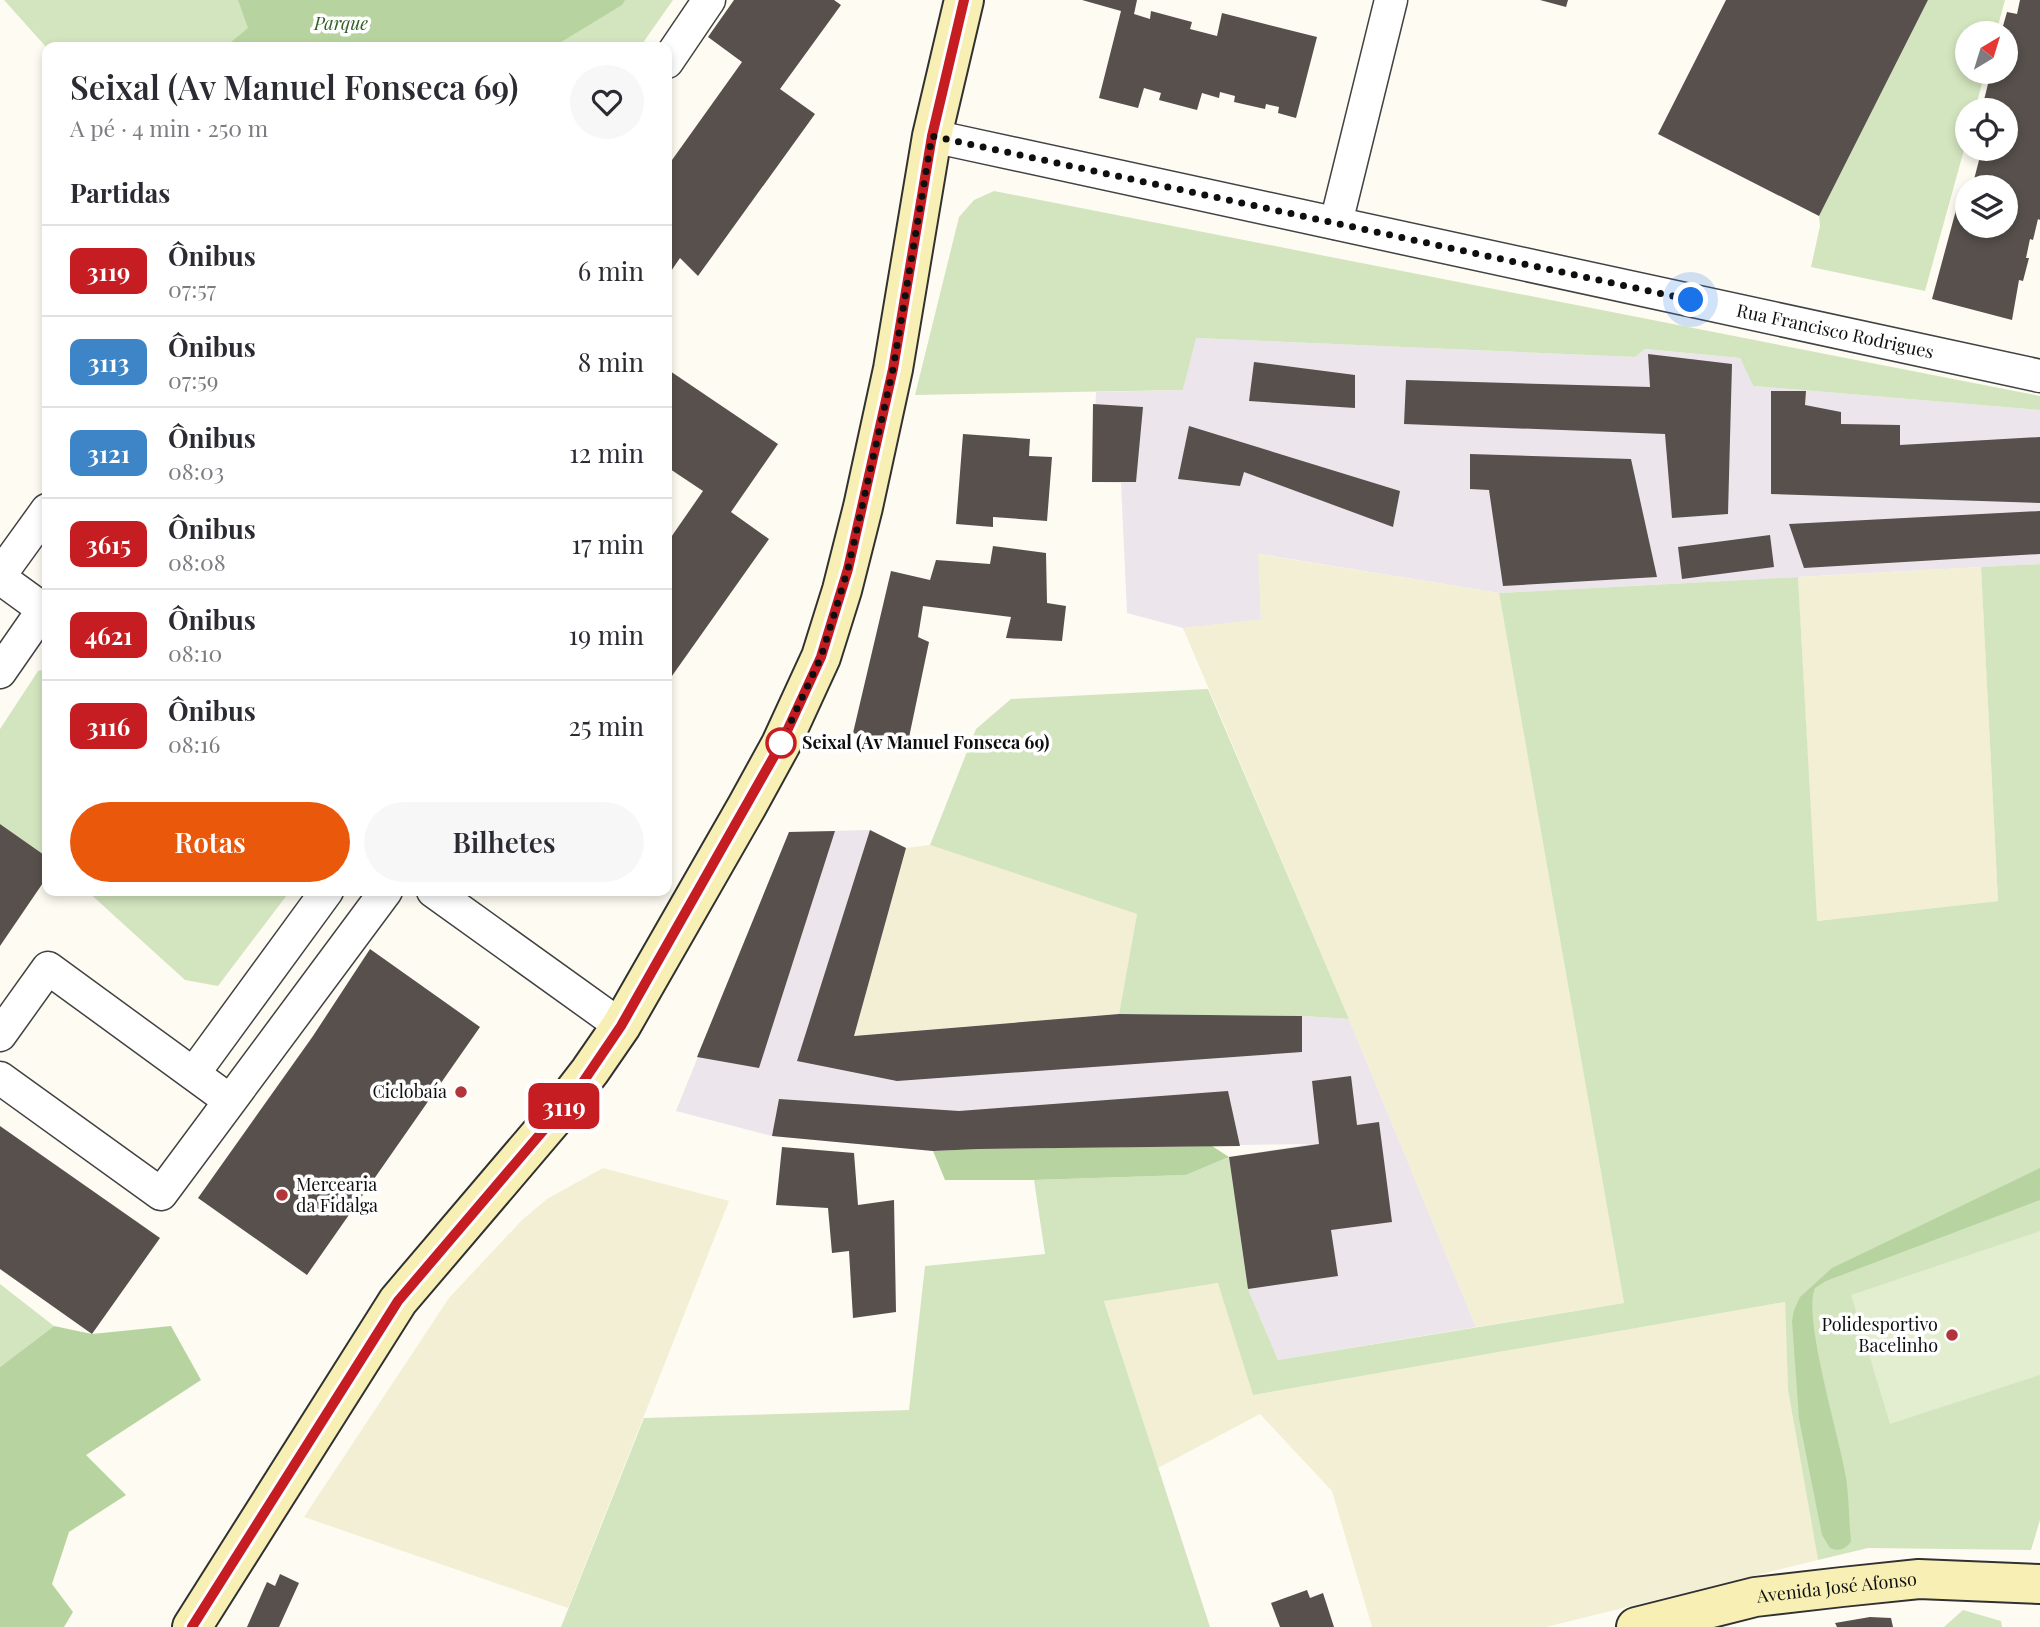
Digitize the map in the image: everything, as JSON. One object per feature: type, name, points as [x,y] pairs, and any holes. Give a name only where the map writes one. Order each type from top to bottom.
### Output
[{"type":"street","points":[[672,55],[709,0]]},
{"type":"street","points":[[191,1627],[398,1301],[581,1085],[621,1026],[781,744],[821,657],[848,566],[893,369],[932,136],[964,0]]},
{"type":"street","points":[[1336,223],[1385,2]]},
{"type":"street","name":"Rua Francisco Rodrigues","points":[[932,136],[2040,376]]},
{"type":"street","points":[[42,517],[0,576],[42,609]]},
{"type":"street","points":[[2,667],[42,615]]},
{"type":"street","points":[[194,1073],[323,896]]},
{"type":"street","points":[[0,1078],[162,1194],[382,896]]},
{"type":"street","points":[[440,896],[621,1026]]},
{"type":"street","points":[[0,1035],[48,968],[229,1100]]},
{"type":"street","name":"Avenida José Afonso","points":[[1636,1627],[1755,1597],[1919,1579],[2040,1584]]},
{"type":"shaded area","points":[[1195,338],[1635,357],[1645,349],[1740,358],[1753,386],[2040,410],[2040,564],[1499,593],[1259,554],[1261,620],[1183,628],[1127,613],[1121,483],[1092,482],[1096,392],[1183,390]]},
{"type":"shaded area","points":[[1258,554],[1499,593],[1624,1303],[1476,1327],[1183,628],[1261,619]]},
{"type":"shaded area","points":[[1981,567],[1998,901],[1816,921],[1798,577]]},
{"type":"shaded area","points":[[870,830],[906,848],[854,1036],[1119,1014],[1349,1019],[1476,1327],[1278,1360],[1248,1289],[1229,1157],[1310,1144],[933,1151],[772,1136],[676,1111],[789,832]]},
{"type":"shaded area","points":[[930,845],[1137,914],[1119,1014],[854,1036],[906,848]]},
{"type":"shaded area","points":[[603,1168],[729,1201],[568,1608],[304,1517],[449,1298],[522,1220],[547,1199]]},
{"type":"shaded area","points":[[1219,1283],[1253,1395],[1785,1302],[1788,1390],[1818,1560],[1546,1627],[1372,1627],[1332,1491],[1260,1414],[1158,1468],[1104,1300]]},
{"type":"green space","name":"Parque","points":[[4,0],[673,0],[644,42],[42,42]]},
{"type":"green space","points":[[238,0],[625,0],[622,5],[561,42],[231,42],[248,28]]},
{"type":"green space","points":[[1928,0],[2005,0],[1999,21],[1955,21],[1955,84],[1982,84],[1978,98],[1955,98],[1955,161],[1961,161],[1925,291],[1811,267],[1820,226],[1819,216]]},
{"type":"green space","points":[[994,191],[2040,396],[2040,410],[1753,386],[1740,358],[1645,349],[1635,357],[1196,338],[1183,390],[915,395],[959,217],[974,200]]},
{"type":"green space","points":[[2040,564],[2040,1520],[2031,1550],[1868,1548],[1818,1560],[1788,1390],[1785,1302],[1253,1395],[1218,1283],[1104,1301],[1210,1627],[561,1627],[644,1418],[909,1410],[925,1266],[1045,1254],[1034,1180],[1186,1175],[1229,1157],[1248,1289],[1278,1360],[1624,1303],[1499,593],[1798,577],[1817,921],[1998,901],[1981,567]]},
{"type":"green space","points":[[42,670],[42,853],[0,824],[0,729],[38,671]]},
{"type":"green space","points":[[1208,689],[1349,1019],[1119,1014],[1137,914],[930,845],[976,729],[1011,699]]},
{"type":"green space","points":[[93,896],[286,896],[218,986],[185,980]]},
{"type":"green space","points":[[1212,1146],[1229,1157],[1186,1175],[1034,1180],[945,1180],[933,1151],[979,1149]]},
{"type":"green space","points":[[2040,1168],[2040,1200],[1826,1281],[1815,1288],[1812,1302],[1814,1324],[1823,1378],[1846,1477],[1851,1541],[1842,1549],[1830,1548],[1822,1535],[1799,1419],[1792,1321],[1800,1297],[1832,1268]]},
{"type":"green space","name":"Polidesportivo Bacelinho","points":[[2040,1231],[2040,1375],[1890,1424],[1851,1295]]},
{"type":"green space","points":[[0,1284],[54,1326],[0,1367]]},
{"type":"green space","points":[[54,1326],[92,1334],[171,1326],[201,1380],[86,1455],[126,1495],[69,1532],[52,1584],[73,1612],[64,1627],[0,1627],[0,1367]]},
{"type":"green space","points":[[1963,1610],[2001,1621],[2002,1627],[1944,1627]]},
{"type":"building","points":[[734,0],[834,0],[841,5],[780,89],[815,114],[698,276],[680,258],[672,270],[672,160],[742,62],[708,37]]},
{"type":"building","points":[[1082,0],[1137,0],[1134,14],[1150,19],[1151,11],[1192,22],[1190,29],[1217,36],[1222,13],[1317,37],[1296,118],[1278,113],[1279,107],[1266,104],[1265,109],[1234,102],[1235,96],[1220,92],[1219,98],[1202,93],[1197,110],[1159,100],[1161,93],[1144,88],[1138,108],[1099,98],[1121,11]]},
{"type":"building","points":[[1540,0],[1568,0],[1566,7]]},
{"type":"building","points":[[1726,0],[1928,0],[1819,216],[1658,134]]},
{"type":"building","points":[[2020,0],[2040,0],[2040,220],[2038,219],[2033,240],[2030,239],[2026,258],[2029,258],[2023,281],[2019,280],[2012,320],[1932,299],[1955,214],[1955,238],[2018,238],[2018,175],[1975,175],[1979,161],[2018,161],[2018,98],[1984,98],[1988,84],[2018,84],[2018,21],[2004,21],[2007,12],[2017,14]]},
{"type":"building","points":[[1648,354],[1732,364],[1728,514],[1672,518],[1665,434],[1404,424],[1406,380],[1650,387]]},
{"type":"building","points":[[1254,362],[1355,375],[1355,408],[1249,401]]},
{"type":"building","points":[[672,372],[778,444],[731,512],[769,539],[672,676],[672,536],[703,491],[672,470]]},
{"type":"building","points":[[1771,391],[1806,391],[1805,405],[1841,412],[1841,424],[1900,425],[1900,445],[2040,437],[2040,503],[1771,494]]},
{"type":"building","points":[[1093,404],[1143,407],[1136,482],[1092,482]]},
{"type":"building","points":[[1189,426],[1400,491],[1393,527],[1244,472],[1240,486],[1178,479]]},
{"type":"building","points":[[963,434],[1030,439],[1029,456],[1052,457],[1047,521],[993,517],[993,527],[956,524]]},
{"type":"building","points":[[1470,454],[1631,459],[1657,577],[1503,586],[1489,490],[1470,489]]},
{"type":"building","points":[[2040,511],[2040,554],[1804,568],[1789,524]]},
{"type":"building","points":[[1770,535],[1774,567],[1682,579],[1678,547]]},
{"type":"building","points":[[993,546],[1046,553],[1047,603],[1066,606],[1062,641],[1006,638],[1011,617],[923,606],[918,637],[929,642],[907,747],[853,733],[891,571],[930,580],[936,560],[990,564]]},
{"type":"building","points":[[0,824],[42,853],[42,884],[0,946]]},
{"type":"building","points":[[870,830],[906,848],[854,1036],[1119,1014],[1302,1016],[1302,1052],[897,1081],[797,1061]]},
{"type":"building","points":[[835,831],[759,1068],[697,1057],[789,832]]},
{"type":"building","points":[[370,949],[480,1027],[307,1275],[198,1198],[313,1036]]},
{"type":"building","points":[[1351,1076],[1357,1125],[1379,1122],[1392,1222],[1331,1230],[1338,1276],[1248,1289],[1229,1157],[1319,1144],[1312,1081]]},
{"type":"building","points":[[1228,1091],[1240,1146],[933,1151],[772,1136],[779,1099],[959,1111]]},
{"type":"building","points":[[0,1126],[160,1238],[92,1334],[0,1269]]},
{"type":"building","points":[[782,1147],[854,1153],[858,1205],[894,1200],[896,1312],[853,1318],[849,1251],[832,1253],[828,1208],[776,1205]]},
{"type":"building","points":[[280,1574],[299,1583],[279,1627],[247,1627],[267,1582],[275,1586]]},
{"type":"building","points":[[1307,1590],[1310,1598],[1323,1593],[1334,1627],[1280,1627],[1271,1603]]},
{"type":"building","points":[[1870,1617],[1891,1618],[1893,1627],[1837,1627],[1835,1623]]},
{"type":"bus line","name":"3119","points":[[192,1627],[398,1301],[581,1085],[621,1026],[781,744],[821,657],[848,569],[893,369],[932,136],[964,0]]},
{"type":"place","name":"Seixal (Av Manuel Fonseca 69)","points":[[781,743]]},
{"type":"place","name":"Ciclobaía","points":[[461,1092]]},
{"type":"place","name":"Mercearia da Fidalga","points":[[282,1195]]},
{"type":"place","name":"Polidesportivo Bacelinho","points":[[1952,1335]]},
{"type":"route","points":[[781,743],[821,657],[848,569],[893,369],[932,136],[1691,300]]}]
